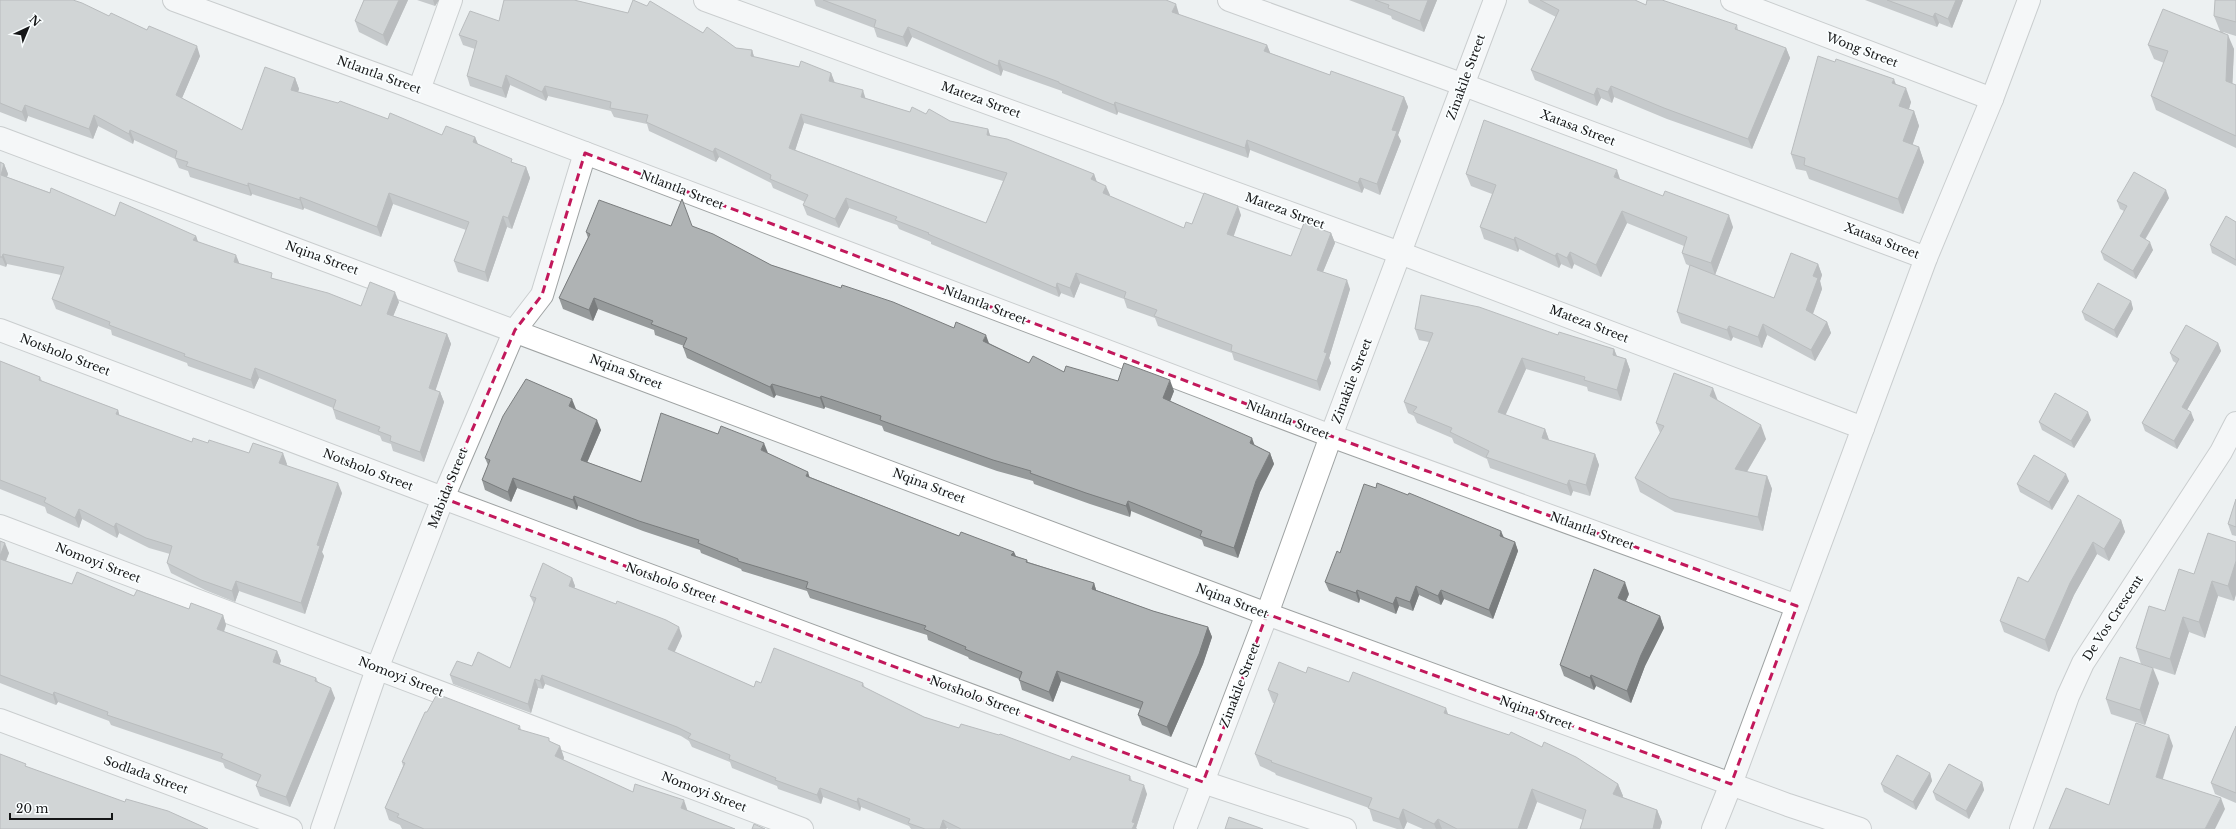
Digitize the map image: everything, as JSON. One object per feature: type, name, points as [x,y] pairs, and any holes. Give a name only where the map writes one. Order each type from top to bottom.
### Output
[{"type":"street","name":"Ntlantla Street","points":[[174,0],[419,90],[1331,436],[1798,606]]},
{"type":"street","points":[[419,90],[451,0]]},
{"type":"street","name":"Mateza Street","points":[[705,0],[1400,253],[1863,428]]},
{"type":"street","name":"Xatasa Street","points":[[1229,0],[1464,85],[1926,258]]},
{"type":"street","name":"Zinakile Street","points":[[1185,829],[1267,614],[1331,436],[1495,0]]},
{"type":"street","name":"Wong Street","points":[[1732,0],[1992,99]]},
{"type":"street","points":[[1713,829],[1798,606],[1926,258],[1992,99],[2029,0]]},
{"type":"street","name":"Nqina Street","points":[[0,138],[515,330],[1267,614],[1731,784],[1860,829]]},
{"type":"street","name":"Mabida Street","points":[[322,829],[378,669],[443,498],[515,330],[542,295],[585,153]]},
{"type":"street","name":"Notsholo Street","points":[[0,330],[443,498],[1203,782],[1345,829]]},
{"type":"street","name":"De Vos Crescent","points":[[2022,829],[2068,696],[2083,663],[2221,452],[2236,423]]},
{"type":"street","name":"Nomoyi Street","points":[[0,526],[802,829]]},
{"type":"street","name":"Sodlada Street","points":[[0,720],[291,829]]},
{"type":"highlighted area","points":[[585,153],[1331,436],[1797,606],[1731,784],[1267,614],[1203,782],[443,498],[515,330],[542,295]]},
{"type":"building","points":[[0,0],[73,0],[109,16],[111,13],[147,30],[149,26],[197,46],[176,95],[242,130],[265,67],[295,78],[291,90],[338,103],[340,101],[388,119],[390,113],[442,135],[446,126],[475,137],[473,142],[512,159],[511,162],[526,167],[508,218],[503,216],[485,272],[454,261],[469,222],[389,193],[377,227],[300,197],[300,200],[248,183],[248,186],[186,166],[188,162],[175,158],[177,151],[130,130],[129,134],[94,115],[89,129],[25,105],[22,112],[0,103]]},
{"type":"building","points":[[364,0],[399,0],[383,35],[355,21]]},
{"type":"building","points":[[504,0],[574,0],[628,13],[633,0],[647,6],[650,1],[703,33],[707,27],[736,48],[752,50],[751,56],[799,67],[801,61],[831,73],[829,81],[863,90],[861,97],[910,112],[912,107],[926,114],[929,109],[950,121],[988,129],[987,135],[1007,139],[1094,174],[1091,179],[1106,186],[1103,193],[1184,228],[1186,222],[1192,224],[1204,193],[1238,206],[1227,234],[1291,256],[1304,223],[1331,233],[1317,270],[1347,280],[1324,352],[1327,353],[1317,381],[1231,351],[1232,345],[1154,316],[1157,310],[1124,298],[1126,292],[1076,273],[1070,288],[1057,283],[1056,288],[928,234],[929,233],[895,220],[897,217],[846,198],[835,219],[803,205],[808,195],[770,179],[771,175],[715,148],[713,152],[646,122],[648,115],[610,108],[611,102],[545,86],[542,92],[506,75],[502,88],[467,76],[477,41],[459,35],[470,11],[499,21]],"holes":[[[801,114],[1007,173],[986,223],[789,148]]]},
{"type":"building","points":[[823,0],[1166,0],[1176,4],[1172,12],[1267,45],[1264,51],[1330,75],[1331,71],[1404,97],[1392,130],[1397,131],[1377,184],[1360,178],[1358,183],[1247,140],[1245,148],[1115,102],[1114,105],[1059,82],[999,60],[998,66],[908,27],[903,37],[874,27],[876,20]]},
{"type":"building","points":[[1375,0],[1428,0],[1420,21],[1388,8],[1389,5]]},
{"type":"building","points":[[1540,0],[1635,0],[1646,5],[1647,0],[1662,0],[1737,25],[1735,29],[1786,48],[1748,139],[1664,108],[1611,86],[1608,92],[1597,88],[1594,95],[1531,70],[1559,10]]},
{"type":"building","points":[[1887,0],[1956,0],[1948,19],[1935,13],[1933,17]]},
{"type":"building","points":[[2215,0],[2236,0],[2236,22],[2214,16]]},
{"type":"building","points":[[2163,9],[2228,35],[2226,81],[2236,85],[2236,136],[2151,96],[2168,51],[2148,45]]},
{"type":"building","points":[[1818,56],[1835,62],[1836,59],[1894,79],[1892,83],[1906,88],[1899,106],[1914,111],[1903,141],[1919,147],[1898,199],[1804,165],[1805,158],[1791,154]]},
{"type":"building","points":[[1484,120],[1617,170],[1614,177],[1663,196],[1665,191],[1729,215],[1711,263],[1682,253],[1687,237],[1622,211],[1596,265],[1570,252],[1567,258],[1557,253],[1555,256],[1515,237],[1514,240],[1480,227],[1496,185],[1466,174]]},
{"type":"building","points":[[0,162],[4,164],[1,175],[50,193],[51,188],[115,216],[120,202],[196,236],[193,240],[236,255],[234,262],[272,273],[271,278],[328,293],[361,306],[370,282],[395,292],[387,314],[447,334],[429,388],[440,392],[420,452],[390,441],[391,436],[378,431],[380,427],[333,409],[336,400],[255,368],[251,380],[184,356],[185,354],[109,325],[110,322],[52,299],[64,267],[3,254],[2,257],[0,257]]},
{"type":"building","points":[[2134,172],[2166,190],[2140,236],[2150,242],[2133,271],[2101,252],[2127,206],[2117,201]]},
{"type":"building","points":[[682,199],[692,226],[713,234],[771,265],[841,288],[842,285],[893,302],[954,328],[956,322],[986,335],[983,341],[1029,363],[1033,356],[1064,372],[1066,366],[1118,381],[1124,363],[1170,380],[1163,398],[1252,438],[1250,443],[1270,453],[1256,481],[1234,548],[1200,536],[1202,531],[1128,501],[1126,506],[1086,493],[1030,473],[1031,471],[993,460],[880,420],[881,416],[821,396],[820,398],[772,384],[770,387],[683,347],[687,338],[651,324],[653,321],[594,298],[589,310],[559,298],[590,234],[586,232],[599,200],[671,226]]},
{"type":"building","points":[[2226,216],[2236,222],[2236,260],[2210,245]]},
{"type":"building","points":[[1791,253],[1818,264],[1813,276],[1818,278],[1806,310],[1827,322],[1811,350],[1763,324],[1758,337],[1729,326],[1727,330],[1677,312],[1690,265],[1774,298]]},
{"type":"building","points":[[2098,283],[2131,301],[2114,330],[2082,312]]},
{"type":"building","points":[[1421,295],[1479,307],[1558,335],[1559,332],[1614,349],[1613,355],[1626,359],[1617,390],[1584,380],[1585,377],[1522,358],[1498,412],[1545,429],[1542,438],[1595,454],[1586,485],[1569,480],[1567,485],[1486,457],[1489,451],[1450,432],[1452,428],[1413,412],[1417,407],[1404,402],[1433,333],[1415,329]]},
{"type":"building","points":[[2186,325],[2218,343],[2182,407],[2191,412],[2174,441],[2142,423],[2179,359],[2170,353]]},
{"type":"building","points":[[0,361],[40,377],[39,380],[118,410],[116,414],[192,442],[193,438],[208,443],[209,440],[249,453],[253,443],[283,453],[279,463],[338,483],[317,545],[320,546],[301,603],[236,581],[232,591],[201,580],[167,563],[172,546],[146,538],[116,523],[114,527],[79,509],[75,518],[44,502],[46,498],[0,480]]},
{"type":"building","points":[[1674,373],[1713,388],[1710,396],[1761,425],[1735,469],[1767,476],[1758,517],[1670,498],[1635,478],[1664,426],[1656,423]]},
{"type":"building","points":[[526,379],[572,399],[569,406],[597,420],[581,460],[641,482],[661,413],[718,434],[721,426],[764,443],[761,450],[808,472],[806,476],[959,536],[961,532],[1014,552],[1011,555],[1027,560],[1026,562],[1094,583],[1092,589],[1153,611],[1208,627],[1199,654],[1167,727],[1138,715],[1143,702],[1057,671],[1049,692],[1019,680],[1022,672],[965,649],[966,647],[924,629],[926,626],[806,588],[808,582],[738,561],[738,559],[698,543],[699,540],[639,521],[574,496],[573,500],[513,478],[508,492],[482,480],[490,460],[485,458],[503,416]]},
{"type":"building","points":[[2055,393],[2088,412],[2071,441],[2039,422]]},
{"type":"building","points":[[2034,455],[2066,474],[2049,502],[2017,484]]},
{"type":"building","points":[[1377,483],[1408,495],[1409,493],[1501,531],[1500,536],[1515,542],[1489,610],[1441,590],[1438,596],[1416,586],[1410,602],[1396,597],[1393,604],[1357,590],[1356,593],[1325,582],[1337,551],[1340,553],[1364,484],[1376,488]]},
{"type":"building","points":[[2078,495],[2121,520],[2104,549],[2093,542],[2070,583],[2045,640],[2000,621],[2018,577],[2028,582]]},
{"type":"building","points":[[2236,499],[2236,527],[2228,524]]},
{"type":"building","points":[[2208,533],[2236,542],[2236,561],[2228,586],[2212,581],[2199,622],[2183,617],[2170,659],[2136,648],[2149,606],[2165,611],[2179,569],[2194,574]]},
{"type":"building","points":[[0,541],[5,543],[0,556]]},
{"type":"building","points":[[0,559],[72,584],[77,572],[134,596],[137,590],[189,609],[191,603],[223,615],[217,629],[277,651],[273,662],[316,678],[315,681],[331,688],[286,797],[256,786],[261,775],[221,758],[223,754],[107,715],[108,712],[54,692],[53,695],[0,675]]},
{"type":"building","points":[[543,563],[572,578],[569,586],[616,604],[617,601],[666,620],[679,627],[668,649],[754,687],[756,681],[761,683],[774,648],[863,683],[862,686],[924,717],[959,728],[961,724],[999,735],[1000,734],[1070,760],[1072,756],[1130,776],[1129,780],[1144,785],[1132,822],[1135,823],[1132,829],[961,829],[943,820],[940,829],[925,829],[908,823],[910,819],[858,798],[857,802],[820,788],[817,795],[775,780],[776,778],[729,759],[730,755],[688,738],[691,734],[677,727],[542,675],[540,681],[535,679],[528,704],[450,675],[457,661],[472,666],[478,652],[510,668],[536,598],[530,596]]},
{"type":"building","points":[[1594,569],[1625,582],[1618,598],[1660,616],[1641,655],[1627,691],[1591,675],[1590,678],[1560,665]]},
{"type":"building","points":[[2120,657],[2153,668],[2140,710],[2106,699]]},
{"type":"building","points":[[1279,662],[1306,673],[1308,667],[1349,682],[1353,672],[1446,708],[1444,713],[1509,735],[1511,732],[1542,747],[1544,742],[1576,757],[1618,784],[1613,794],[1657,810],[1653,829],[1580,829],[1586,810],[1532,789],[1518,829],[1457,829],[1438,819],[1434,824],[1403,809],[1399,819],[1368,808],[1372,798],[1271,762],[1272,761],[1255,754],[1278,694],[1268,690]]},
{"type":"building","points":[[437,694],[520,726],[518,729],[549,738],[549,741],[560,746],[555,756],[633,792],[635,784],[684,800],[681,808],[735,829],[424,829],[397,817],[399,814],[385,808],[405,763],[402,762],[425,712],[427,712]]},
{"type":"building","points":[[2136,723],[2169,735],[2156,777],[2221,798],[2205,829],[2049,829],[2066,788],[2109,805]]},
{"type":"building","points":[[2236,726],[2236,793],[2211,783]]},
{"type":"building","points":[[0,754],[26,764],[25,766],[125,802],[126,799],[168,811],[208,829],[0,829]]},
{"type":"building","points":[[1897,755],[1930,773],[1913,802],[1881,784]]},
{"type":"building","points":[[1949,764],[1982,782],[1966,811],[1933,792]]},
{"type":"building","points":[[1229,817],[1263,829],[1225,829]]},
{"type":"building","points":[[754,824],[765,829],[752,829]]}]
